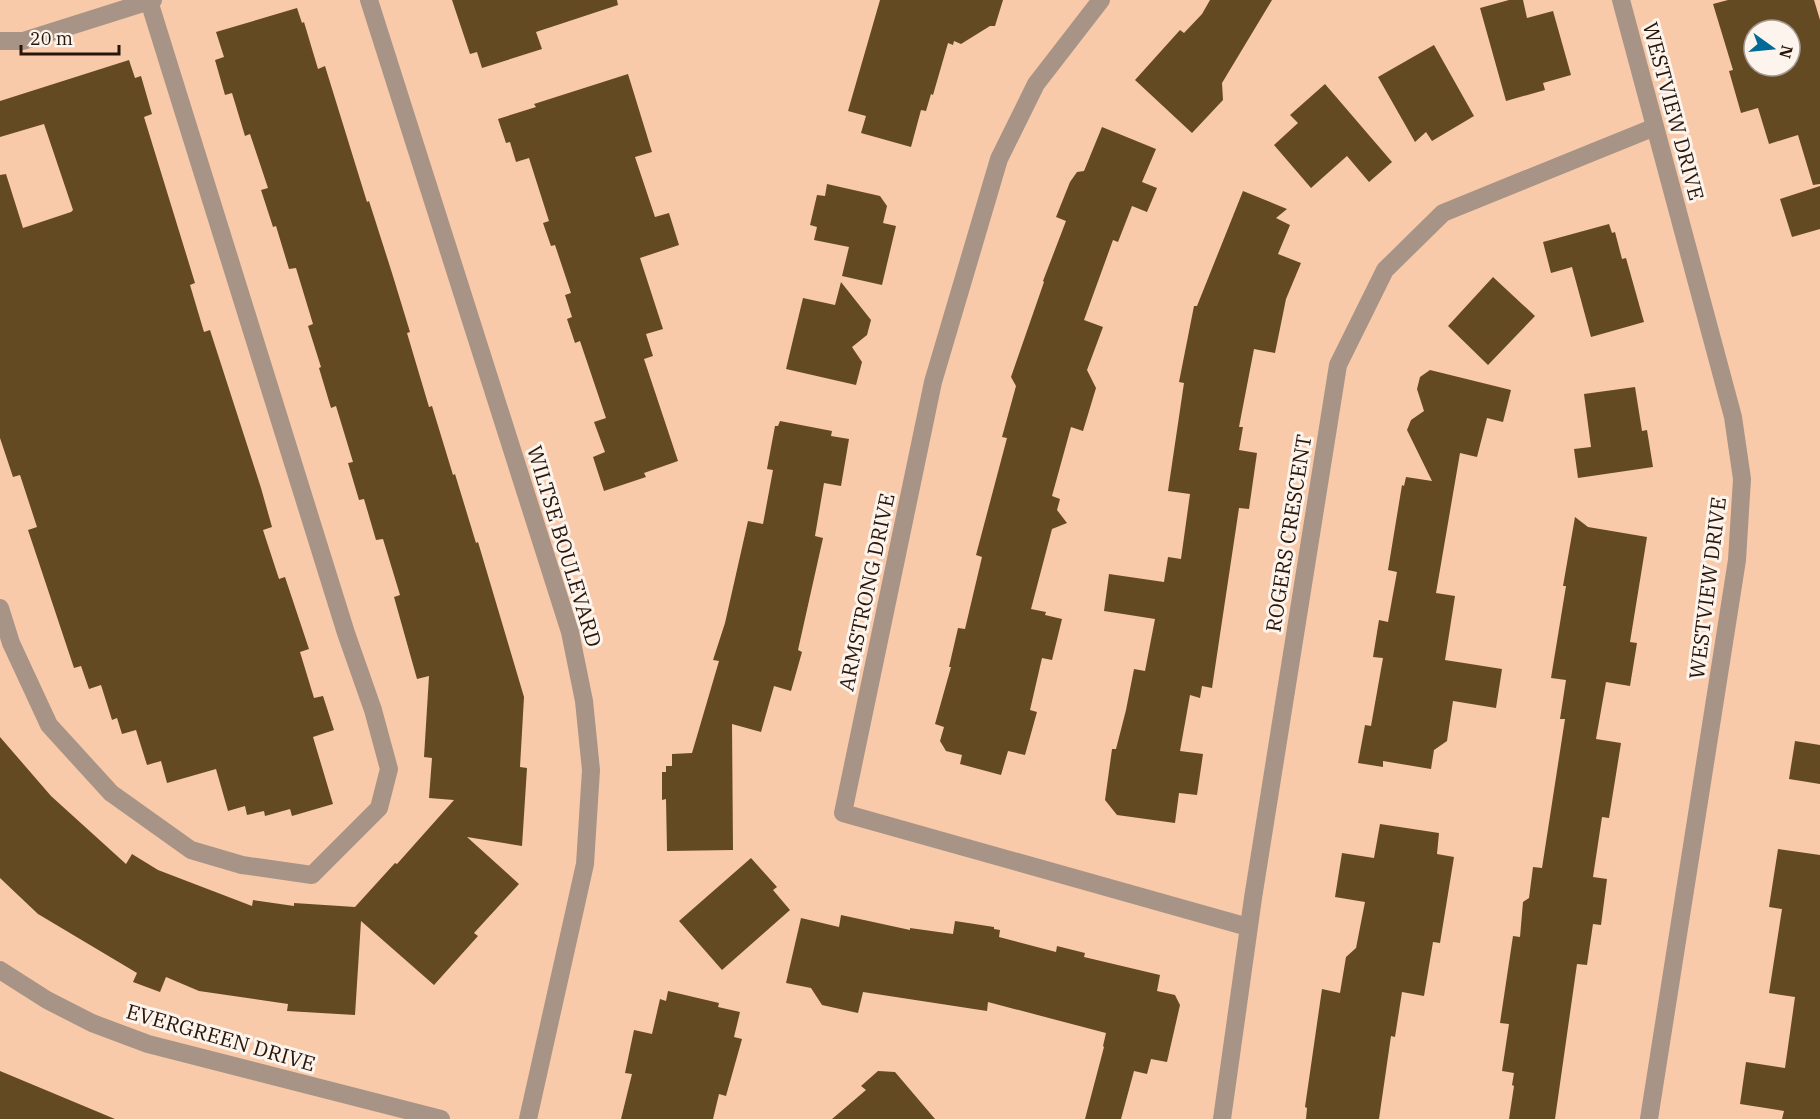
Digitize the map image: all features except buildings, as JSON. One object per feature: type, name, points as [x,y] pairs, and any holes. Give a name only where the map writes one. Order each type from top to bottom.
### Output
[{"type":"street","name":"WILTSE BOULEVARD","points":[[369,0],[570,632],[584,701],[591,770],[585,864],[528,1119]]},
{"type":"street","name":"ARMSTRONG DRIVE","points":[[1101,0],[1036,84],[999,159],[933,382],[843,813],[1248,927]]},
{"type":"street","name":"WESTVIEW DRIVE","points":[[1621,0],[1733,417],[1742,479],[1737,560],[1649,1119]]},
{"type":"street","points":[[0,41],[23,41],[151,1],[343,622],[373,710],[389,769],[379,808],[312,875],[242,865],[191,850],[111,793],[49,725],[11,643],[0,608]]},
{"type":"street","name":"ROGERS CRESCENT","points":[[1222,1119],[1248,927],[1338,365],[1385,270],[1443,213],[1655,127]]},
{"type":"street","name":"EVERGREEN DRIVE","points":[[0,970],[47,1000],[92,1023],[148,1044],[441,1119]]}]
